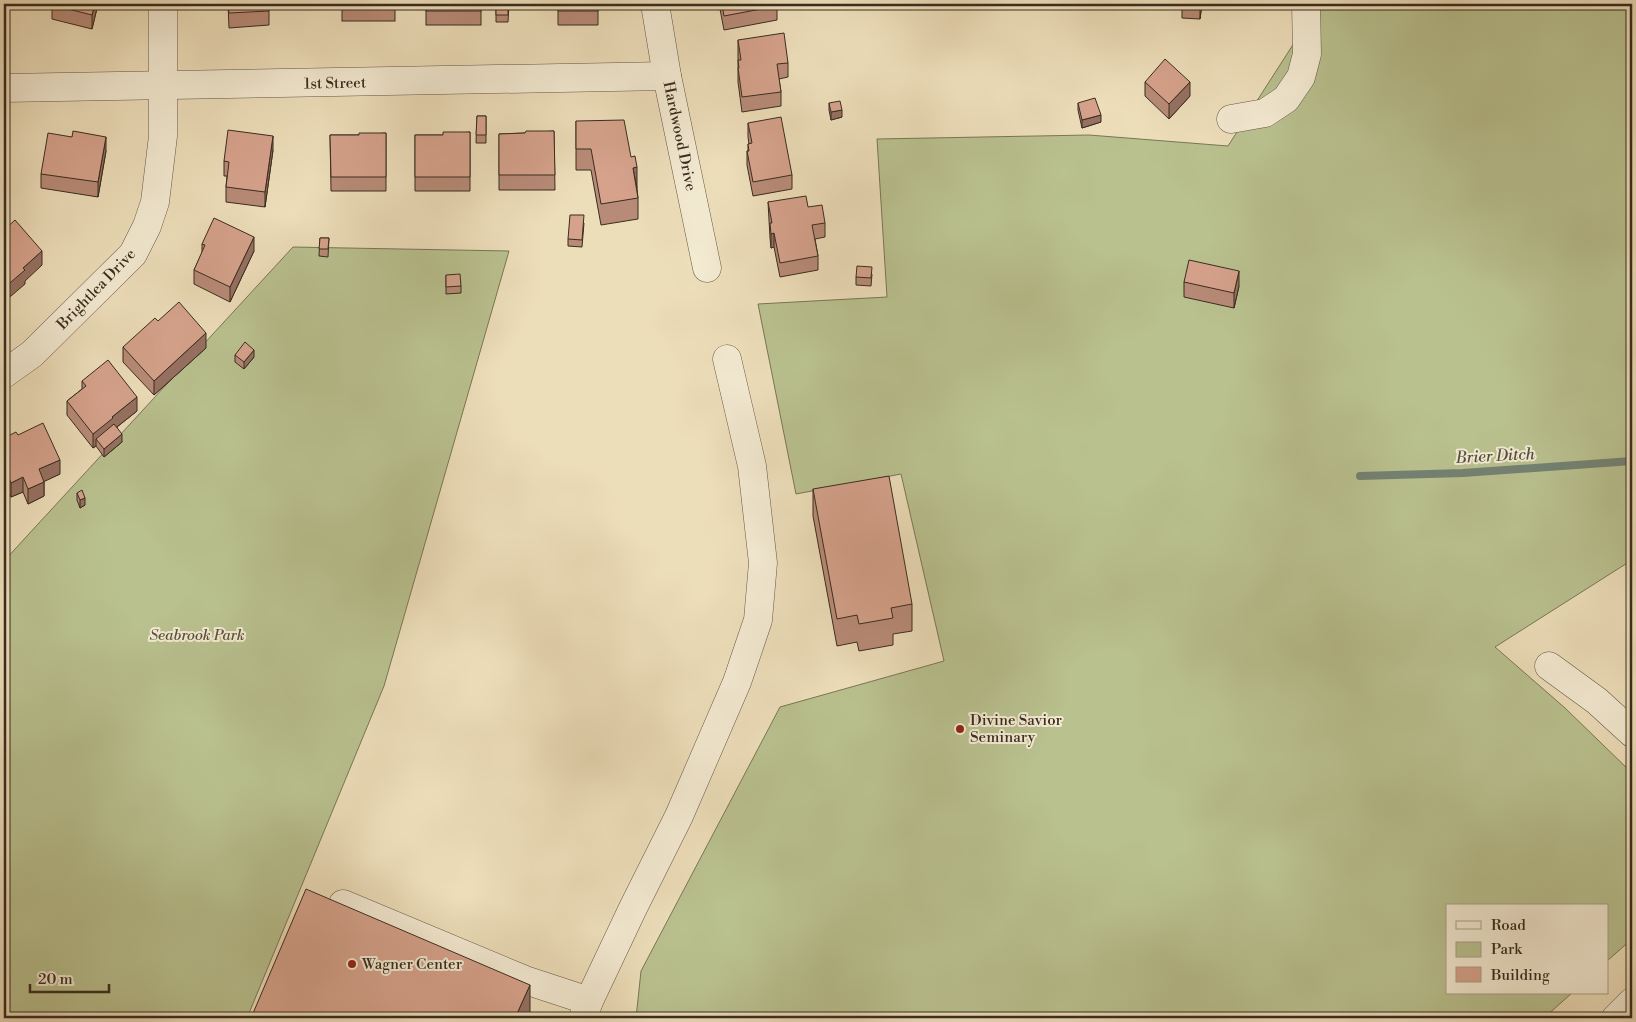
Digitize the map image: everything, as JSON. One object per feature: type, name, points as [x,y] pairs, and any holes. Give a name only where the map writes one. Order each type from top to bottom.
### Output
[{"type":"street","name":"Brightlea Drive","points":[[4,374],[32,354],[133,254],[147,226],[155,202],[163,136],[163,4]]},
{"type":"street","name":"Hardwood Drive","points":[[655,4],[667,76],[707,268]]},
{"type":"street","points":[[1231,120],[1265,113],[1286,99],[1301,77],[1307,54],[1306,4]]},
{"type":"street","name":"1st Street","points":[[4,88],[667,76]]},
{"type":"street","points":[[343,904],[525,980],[586,1010],[633,908],[680,816],[737,682],[758,620],[763,563],[752,466],[727,359]]},
{"type":"street","points":[[1549,666],[1597,701],[1632,733]]},
{"type":"street","points":[[1616,1018],[1632,1002]]},
{"type":"green space","points":[[1308,4],[1632,4],[1632,560],[1495,647],[1565,708],[1632,773],[1632,939],[1608,960],[1608,904],[1446,904],[1446,994],[1571,994],[1544,1018],[636,1018],[641,971],[780,707],[944,661],[901,474],[796,494],[758,304],[887,297],[877,139],[1089,135],[1228,146],[1296,40]]},
{"type":"green space","name":"Seabrook Park","points":[[293,247],[509,251],[384,686],[247,1018],[4,1018],[4,561]]},
{"type":"building","points":[[52,4],[95,4],[92,15]]},
{"type":"building","points":[[228,4],[269,4],[269,11],[229,13]]},
{"type":"building","points":[[342,4],[395,4],[395,7],[342,7]]},
{"type":"building","points":[[426,4],[481,4],[481,11],[426,11]]},
{"type":"building","points":[[496,4],[509,4],[509,8],[496,8]]},
{"type":"building","points":[[558,4],[598,4],[598,11],[558,11]]},
{"type":"building","points":[[722,4],[777,4],[777,6],[724,16]]},
{"type":"building","points":[[496,9],[508,9],[508,15],[496,15]]},
{"type":"building","points":[[784,33],[788,63],[777,64],[781,92],[742,97],[738,68],[738,60],[741,60],[738,40]]},
{"type":"building","points":[[1165,59],[1190,82],[1169,104],[1145,82]]},
{"type":"building","points":[[1095,98],[1101,115],[1082,120],[1078,103]]},
{"type":"building","points":[[840,101],[842,110],[831,112],[829,103]]},
{"type":"building","points":[[477,116],[486,116],[486,135],[476,135]]},
{"type":"building","points":[[781,117],[792,175],[753,182],[747,151],[749,151],[748,144],[752,143],[748,123]]},
{"type":"building","points":[[624,120],[631,157],[635,156],[637,167],[633,168],[638,198],[601,204],[591,149],[576,149],[576,121]]},
{"type":"building","points":[[228,130],[273,136],[265,192],[226,187],[229,162],[224,161]]},
{"type":"building","points":[[73,131],[106,137],[98,182],[41,174],[48,133],[72,137]]},
{"type":"building","points":[[526,131],[554,131],[555,175],[499,175],[499,134],[525,133]]},
{"type":"building","points":[[443,132],[470,132],[470,177],[415,177],[415,135],[443,135]]},
{"type":"building","points":[[359,133],[386,133],[386,177],[331,177],[330,135],[359,135]]},
{"type":"building","points":[[806,196],[808,207],[822,205],[825,223],[812,225],[818,256],[780,263],[774,233],[771,234],[770,223],[772,223],[768,202]]},
{"type":"building","points":[[570,215],[584,215],[582,240],[568,239]]},
{"type":"building","points":[[214,218],[254,237],[230,287],[194,270],[205,245],[202,244]]},
{"type":"building","points":[[15,220],[42,251],[23,268],[25,270],[4,288],[4,230]]},
{"type":"building","points":[[320,238],[329,238],[328,249],[319,249]]},
{"type":"building","points":[[1189,260],[1239,271],[1234,293],[1184,282]]},
{"type":"building","points":[[857,266],[872,267],[871,278],[856,277]]},
{"type":"building","points":[[460,274],[461,286],[446,287],[446,275]]},
{"type":"building","points":[[179,302],[206,333],[154,381],[123,347],[155,318],[158,321]]},
{"type":"building","points":[[245,342],[254,350],[244,362],[235,355]]},
{"type":"building","points":[[108,360],[137,397],[93,434],[67,401],[86,386],[82,381]]},
{"type":"building","points":[[43,423],[60,460],[39,469],[44,482],[28,489],[23,477],[11,483],[4,468],[4,438],[16,432],[18,435]]},
{"type":"building","points":[[114,424],[122,434],[104,449],[96,439]]},
{"type":"building","points":[[889,476],[912,604],[891,608],[893,618],[859,624],[857,615],[837,619],[813,489]]},
{"type":"building","points":[[82,490],[85,498],[80,500],[77,493]]},
{"type":"building","name":"Wagner Center","points":[[306,889],[530,985],[515,1018],[251,1018]]},
{"type":"waterway","name":"Brier Ditch","points":[[1360,476],[1463,473],[1632,461]]},
{"type":"place","name":"Divine Savior Seminary","points":[[960,729]]},
{"type":"place","name":"Wagner Center","points":[[352,964]]}]
